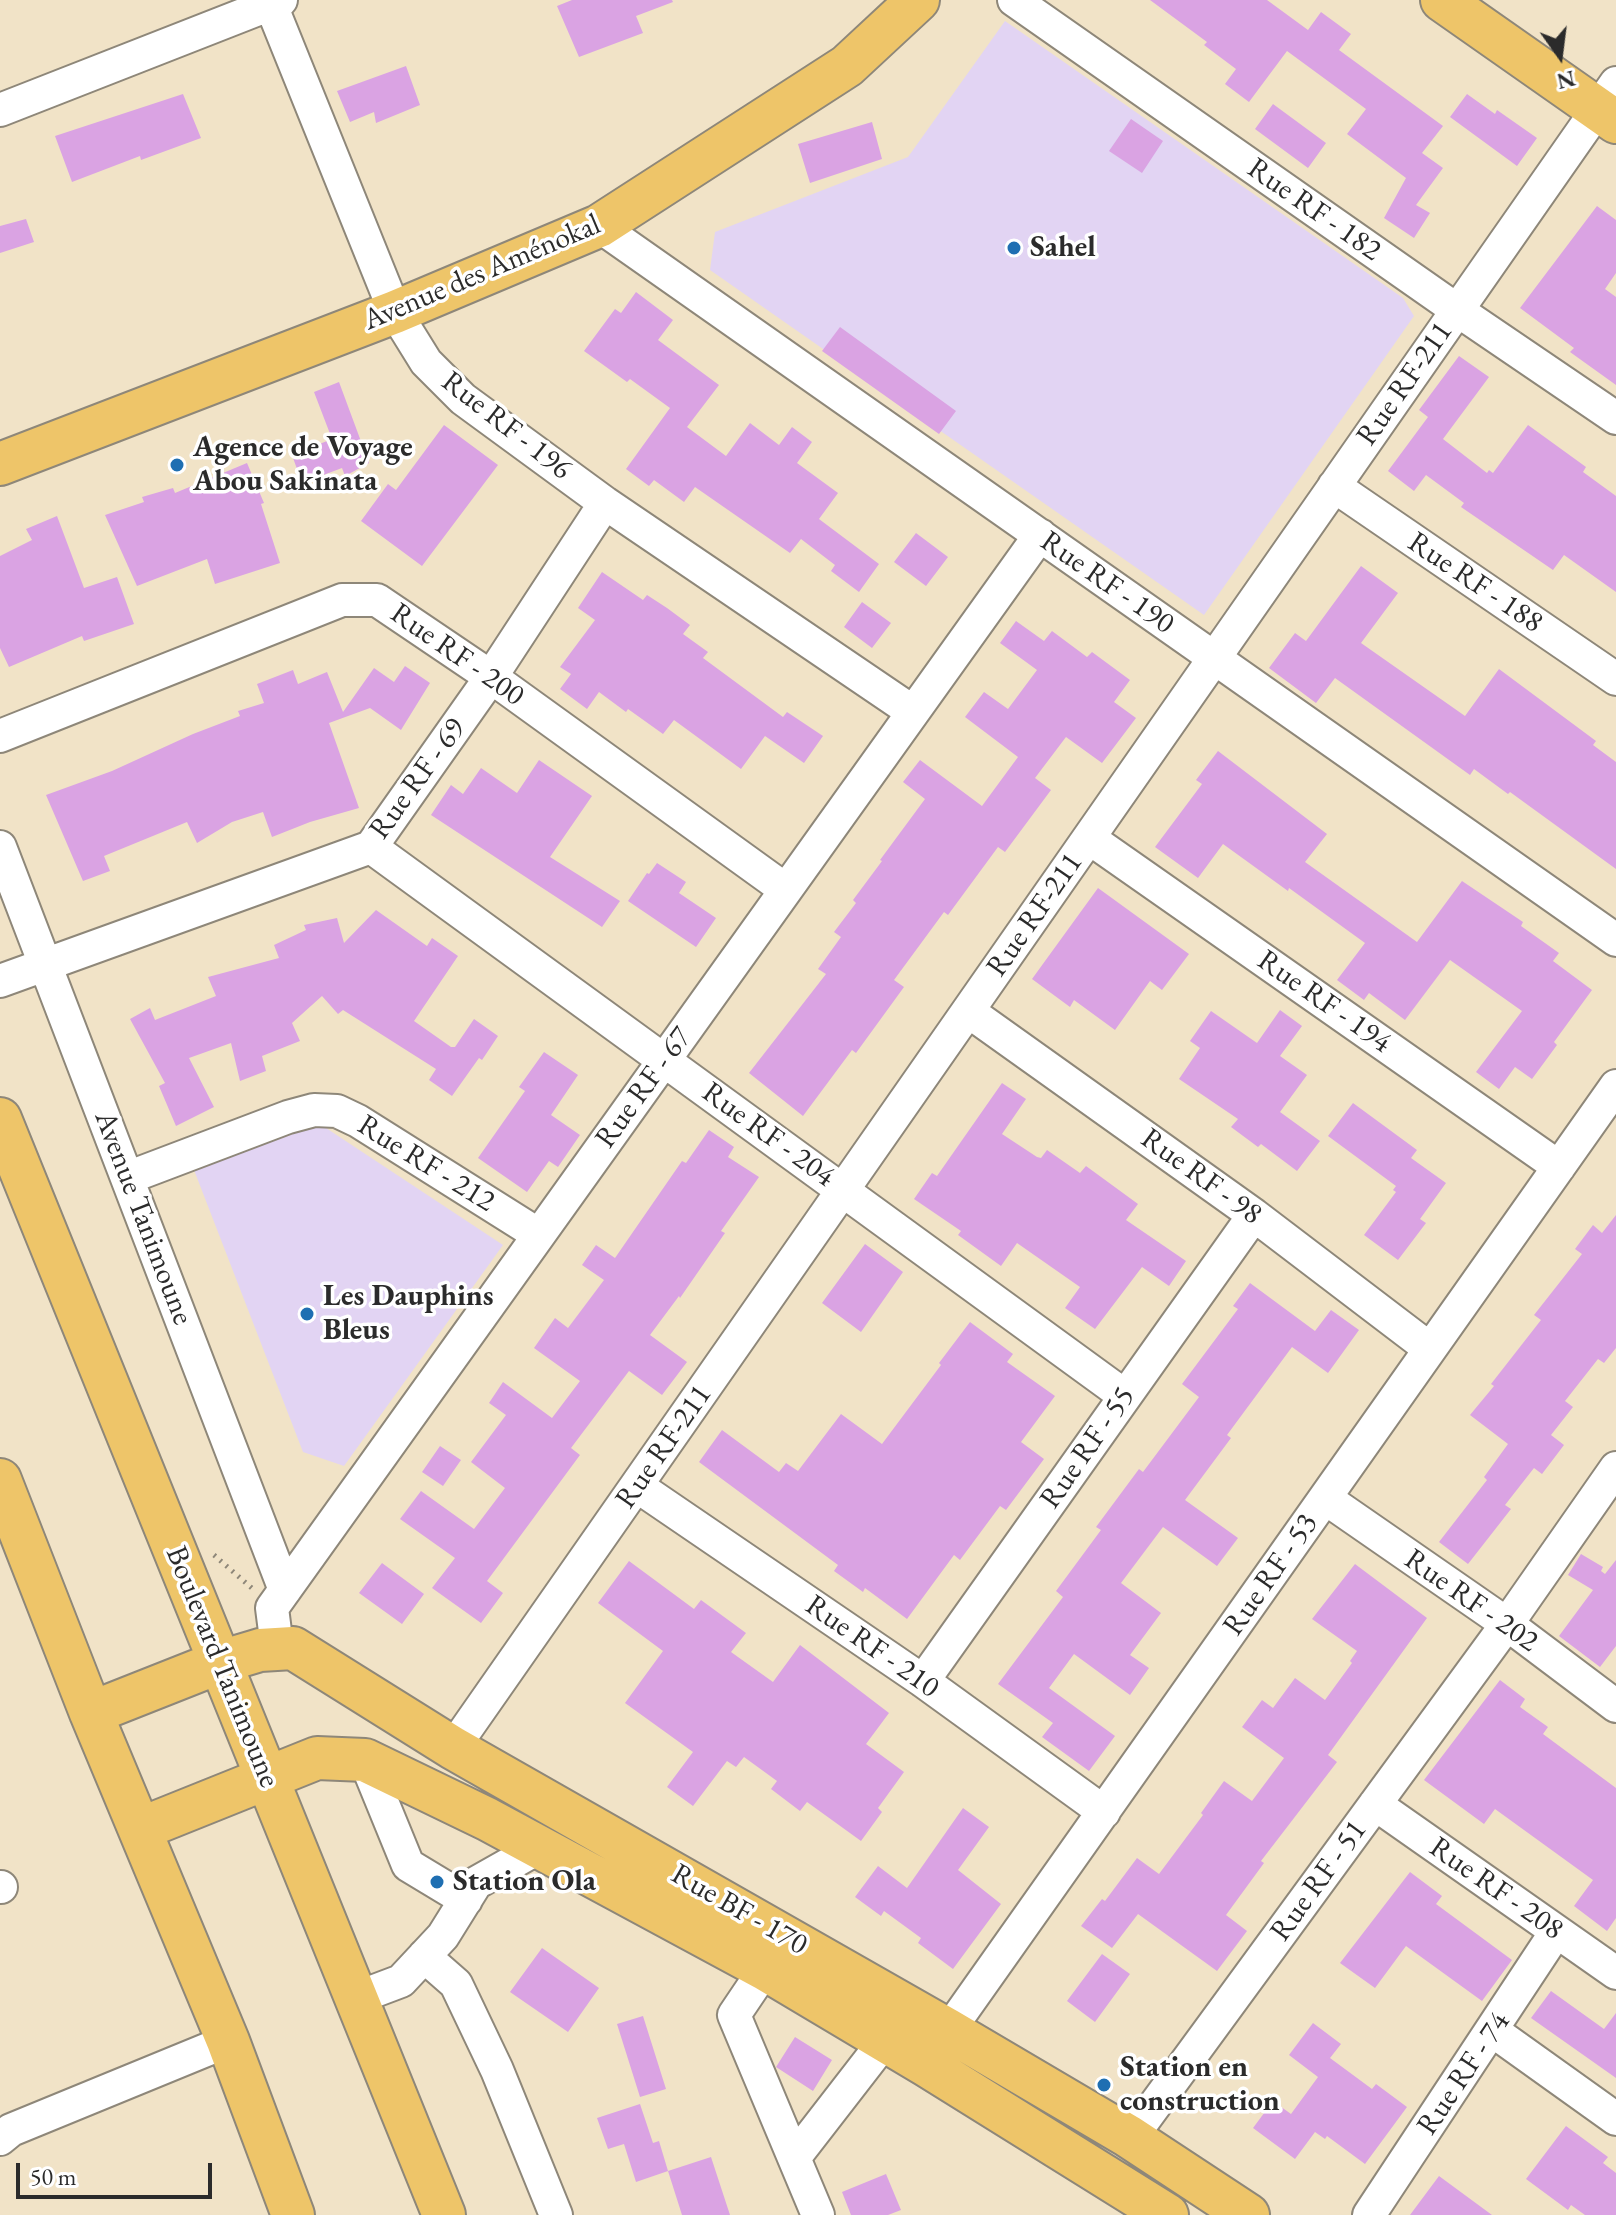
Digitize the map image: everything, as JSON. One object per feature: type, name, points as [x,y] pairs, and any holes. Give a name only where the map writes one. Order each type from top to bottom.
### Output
[{"type":"main road","name":"Avenue des Aménokal","points":[[0,464],[395,312],[599,226],[847,66],[918,0]]},
{"type":"main road","points":[[1442,0],[1610,104]]},
{"type":"main road","name":"Boulevard Tanimoune","points":[[0,1119],[444,2215]]},
{"type":"main road","points":[[0,1480],[91,1713],[228,2041],[293,2215]]},
{"type":"main road","points":[[91,1713],[220,1662],[277,1647]]},
{"type":"main road","name":"Rue BF - 170","points":[[277,1647],[293,1648],[453,1748],[948,2030],[1128,2136],[1248,2215]]},
{"type":"main road","name":"Rue BF - 170","points":[[140,1829],[317,1758],[365,1760],[439,1795],[765,1969],[1167,2215]]},
{"type":"street","name":"Rue RF - 182","points":[[1014,0],[1616,418]]},
{"type":"street","points":[[0,110],[273,1]]},
{"type":"street","name":"Rue RF - 196","points":[[273,1],[395,312],[426,362],[463,399],[605,503],[913,712]]},
{"type":"street","name":"Rue RF-211","points":[[453,1748],[1457,310],[1610,104]]},
{"type":"street","name":"Rue RF - 190","points":[[599,226],[1616,940]]},
{"type":"street","name":"Rue RF - 188","points":[[1334,486],[1616,679]]},
{"type":"street","name":"Rue RF - 69","points":[[0,981],[371,847],[491,677],[605,503]]},
{"type":"street","name":"Rue RF - 67","points":[[277,1647],[272,1608],[1040,535]]},
{"type":"street","name":"Rue RF - 200","points":[[0,736],[342,600],[377,600],[491,677],[786,890]]},
{"type":"street","name":"Rue RF - 194","points":[[1089,838],[1559,1167]]},
{"type":"street","name":"Avenue Tanimoune","points":[[0,847],[285,1590]]},
{"type":"street","name":"Rue RF - 204","points":[[371,847],[1125,1396]]},
{"type":"street","name":"Rue RF - 98","points":[[968,1011],[1254,1215],[1430,1349]]},
{"type":"street","name":"Rue RF - 53","points":[[926,2065],[1616,1086]]},
{"type":"street","name":"Rue RF - 212","points":[[127,1178],[288,1117],[314,1110],[337,1111],[358,1121],[539,1235]]},
{"type":"street","name":"Rue RF - 55","points":[[923,1681],[1254,1215]]},
{"type":"street","name":"Rue RF - 51","points":[[1128,2136],[1138,2128],[1507,1624],[1616,1468]]},
{"type":"street","name":"Rue RF - 210","points":[[637,1486],[923,1681],[1104,1812]]},
{"type":"street","name":"Rue RF - 202","points":[[1325,1498],[1507,1624],[1616,1706]]},
{"type":"street","points":[[365,1760],[408,1865],[466,1900]]},
{"type":"street","name":"Rue RF - 208","points":[[1375,1804],[1616,1973]]},
{"type":"street","points":[[356,1998],[401,1981],[443,1936],[476,1883],[538,1848]]},
{"type":"street","name":"Rue RF - 74","points":[[1369,2215],[1556,1932]]},
{"type":"street","points":[[424,1956],[456,1984],[497,2070],[556,2215]]},
{"type":"street","points":[[765,1969],[734,2015],[818,2215]]},
{"type":"street","points":[[1493,2031],[1616,2119]]},
{"type":"street","points":[[794,2158],[873,2056],[882,2039]]},
{"type":"street","points":[[0,2139],[11,2130],[228,2041]]},
{"type":"shaded area","points":[[1005,21],[1403,298],[1414,316],[1204,615],[710,270],[715,232],[908,157]]},
{"type":"shaded area","points":[[320,1124],[503,1245],[344,1466],[303,1452],[194,1170]]},
{"type":"building","points":[[572,0],[673,2],[636,16],[643,33],[579,57],[557,6]]},
{"type":"building","points":[[1150,0],[1267,0],[1308,30],[1321,12],[1351,34],[1339,50],[1443,126],[1422,153],[1443,168],[1416,205],[1430,213],[1414,238],[1384,218],[1406,178],[1347,134],[1366,109],[1287,51],[1249,102],[1225,84],[1236,69],[1204,45],[1207,42]]},
{"type":"building","points":[[406,66],[420,105],[376,123],[374,112],[350,122],[337,91]]},
{"type":"building","points":[[183,94],[201,138],[141,160],[140,156],[72,182],[55,136]]},
{"type":"building","points":[[1467,94],[1495,114],[1497,110],[1537,138],[1517,166],[1450,117]]},
{"type":"building","points":[[1273,104],[1326,143],[1308,168],[1255,129]]},
{"type":"building","points":[[1131,119],[1163,141],[1142,173],[1109,151]]},
{"type":"building","points":[[872,122],[882,159],[810,183],[798,144]]},
{"type":"building","points":[[1597,206],[1616,220],[1616,273],[1605,289],[1616,297],[1616,385],[1570,352],[1574,348],[1520,308]]},
{"type":"building","points":[[26,219],[34,242],[0,253],[0,226]]},
{"type":"building","points":[[636,292],[673,320],[658,340],[719,385],[687,427],[726,456],[750,423],[779,445],[792,427],[812,442],[797,463],[838,493],[819,519],[879,564],[859,592],[831,571],[835,565],[801,539],[790,553],[695,487],[684,502],[654,480],[649,486],[626,469],[670,408],[584,351],[615,309],[621,313]]},
{"type":"building","points":[[840,327],[956,411],[939,434],[822,351]]},
{"type":"building","points":[[1459,356],[1489,377],[1443,439],[1487,473],[1489,470],[1493,473],[1528,425],[1586,467],[1583,472],[1616,496],[1616,592],[1564,555],[1553,570],[1461,507],[1464,503],[1426,475],[1414,491],[1388,471],[1428,417],[1419,410]]},
{"type":"building","points":[[339,382],[369,463],[345,476],[342,468],[302,483],[292,455],[332,439],[314,392]]},
{"type":"building","points":[[444,425],[498,465],[422,566],[361,521],[388,484],[396,490]]},
{"type":"building","points":[[247,463],[264,503],[261,504],[280,563],[215,584],[207,559],[137,586],[105,515],[144,502],[142,497],[173,488],[175,493]]},
{"type":"building","points":[[57,516],[84,588],[117,577],[134,624],[84,641],[82,636],[9,667],[0,648],[0,556],[32,540],[26,529]]},
{"type":"building","points":[[916,533],[948,557],[926,586],[894,562]]},
{"type":"building","points":[[1361,566],[1398,593],[1361,643],[1465,716],[1499,669],[1596,741],[1593,745],[1616,762],[1616,869],[1510,792],[1508,794],[1474,769],[1470,775],[1335,678],[1316,703],[1269,668],[1295,633],[1306,641]]},
{"type":"building","points":[[602,572],[643,600],[647,595],[690,625],[683,634],[708,652],[703,658],[783,717],[787,712],[823,736],[804,763],[765,736],[741,769],[674,720],[663,734],[599,692],[587,709],[560,689],[571,674],[560,667],[595,620],[578,608]]},
{"type":"building","points":[[862,602],[891,623],[872,648],[844,627]]},
{"type":"building","points":[[1016,621],[1044,641],[1052,631],[1087,657],[1092,652],[1130,680],[1114,702],[1136,718],[1102,763],[1066,737],[1035,778],[1051,790],[1005,852],[998,847],[948,915],[944,912],[894,980],[904,987],[856,1053],[852,1050],[803,1116],[749,1073],[826,974],[818,969],[841,937],[834,932],[856,903],[853,900],[880,860],[925,799],[903,782],[920,760],[982,806],[1018,757],[965,717],[984,692],[1008,709],[1037,670],[1000,643]]},
{"type":"building","points":[[405,666],[430,683],[401,730],[370,708],[329,723],[359,808],[272,837],[263,812],[232,822],[197,843],[187,822],[104,856],[110,871],[83,881],[46,795],[112,771],[240,716],[238,711],[264,703],[257,684],[293,670],[298,684],[327,672],[343,712],[374,668],[394,682]]},
{"type":"building","points":[[1218,751],[1327,834],[1305,862],[1417,942],[1462,881],[1523,922],[1521,926],[1559,953],[1553,961],[1592,990],[1554,1042],[1557,1045],[1532,1079],[1515,1067],[1499,1089],[1476,1072],[1522,1011],[1450,960],[1405,1020],[1369,993],[1364,1000],[1337,980],[1365,943],[1289,888],[1288,891],[1223,844],[1198,878],[1155,847],[1202,784],[1196,780]]},
{"type":"building","points":[[539,760],[592,796],[550,857],[620,901],[602,927],[431,815],[451,785],[463,794],[481,768],[517,793]]},
{"type":"building","points":[[657,863],[686,882],[679,893],[716,918],[696,947],[628,901]]},
{"type":"building","points":[[1098,888],[1189,954],[1162,990],[1150,981],[1115,1030],[1074,1000],[1070,1007],[1032,979]]},
{"type":"building","points":[[376,910],[427,946],[432,938],[458,956],[414,1021],[451,1047],[455,1047],[474,1019],[498,1036],[452,1096],[429,1080],[436,1069],[343,1010],[338,1014],[322,996],[292,1023],[300,1041],[262,1056],[266,1071],[240,1081],[231,1043],[189,1058],[214,1107],[176,1126],[159,1086],[165,1083],[130,1019],[150,1008],[155,1020],[216,996],[208,977],[279,958],[274,945],[306,930],[304,925],[337,918],[344,943]]},
{"type":"building","points":[[1280,1010],[1302,1026],[1280,1056],[1307,1075],[1280,1112],[1320,1141],[1297,1171],[1261,1144],[1258,1147],[1231,1127],[1238,1119],[1179,1079],[1200,1048],[1190,1041],[1211,1011],[1257,1043]]},
{"type":"building","points":[[544,1052],[578,1075],[551,1115],[580,1135],[558,1167],[549,1161],[527,1192],[478,1158],[525,1091],[519,1087]]},
{"type":"building","points":[[1002,1083],[1026,1099],[1002,1134],[1037,1157],[1041,1158],[1047,1150],[1080,1173],[1086,1166],[1138,1204],[1126,1220],[1186,1261],[1169,1286],[1142,1267],[1095,1329],[1065,1308],[1080,1287],[1017,1243],[1001,1266],[958,1235],[961,1231],[914,1199],[932,1173],[937,1176]]},
{"type":"building","points":[[1353,1103],[1417,1150],[1411,1158],[1446,1183],[1420,1219],[1426,1223],[1398,1260],[1364,1235],[1396,1192],[1393,1190],[1396,1186],[1328,1136]]},
{"type":"building","points":[[709,1130],[734,1147],[728,1157],[759,1177],[721,1231],[725,1233],[650,1335],[687,1362],[662,1395],[629,1371],[571,1448],[580,1455],[487,1581],[503,1593],[481,1623],[432,1588],[455,1558],[400,1519],[421,1491],[474,1529],[505,1488],[471,1462],[506,1415],[489,1403],[503,1382],[552,1418],[580,1381],[534,1348],[555,1318],[568,1328],[604,1280],[582,1265],[596,1245],[615,1258],[682,1161],[686,1163]]},
{"type":"building","points":[[1616,1215],[1616,1348],[1604,1363],[1598,1359],[1565,1401],[1573,1407],[1551,1435],[1564,1445],[1542,1474],[1534,1468],[1505,1505],[1511,1509],[1468,1564],[1439,1542],[1487,1480],[1484,1477],[1508,1444],[1470,1415],[1541,1320],[1534,1315],[1582,1254],[1575,1249],[1593,1225],[1602,1233]]},
{"type":"building","points":[[865,1244],[903,1272],[861,1332],[822,1303]]},
{"type":"building","points":[[1250,1283],[1315,1331],[1331,1310],[1359,1330],[1328,1373],[1292,1347],[1227,1435],[1231,1438],[1185,1500],[1238,1538],[1217,1566],[1163,1527],[1121,1583],[1161,1613],[1130,1655],[1149,1668],[1130,1695],[1074,1654],[1049,1688],[1115,1736],[1089,1771],[1042,1737],[1053,1723],[998,1684],[1063,1597],[1056,1591],[1101,1530],[1096,1527],[1139,1469],[1143,1472],[1199,1397],[1182,1384],[1238,1309],[1233,1306]]},
{"type":"building","points":[[970,1322],[1013,1354],[1007,1362],[1055,1396],[1021,1442],[1044,1459],[1006,1510],[1000,1506],[960,1560],[954,1555],[907,1619],[865,1588],[863,1592],[834,1571],[838,1565],[699,1462],[722,1430],[779,1472],[786,1463],[798,1471],[841,1414],[882,1444]]},
{"type":"building","points":[[440,1446],[461,1460],[443,1486],[422,1472]]},
{"type":"building","points":[[1581,1554],[1603,1567],[1601,1571],[1605,1574],[1616,1560],[1616,1646],[1600,1667],[1559,1636],[1593,1590],[1568,1575]]},
{"type":"building","points":[[629,1561],[694,1609],[701,1600],[746,1633],[731,1652],[773,1682],[800,1645],[889,1713],[866,1744],[904,1772],[878,1808],[882,1812],[861,1841],[807,1802],[800,1811],[771,1789],[777,1781],[744,1757],[736,1767],[727,1761],[693,1806],[667,1787],[693,1752],[625,1703],[663,1651],[598,1603]]},
{"type":"building","points":[[382,1563],[424,1594],[402,1624],[359,1593]]},
{"type":"building","points":[[1355,1564],[1427,1618],[1328,1755],[1337,1762],[1261,1861],[1264,1863],[1226,1915],[1247,1931],[1217,1971],[1138,1914],[1112,1948],[1081,1926],[1102,1899],[1105,1901],[1137,1858],[1159,1874],[1224,1781],[1252,1801],[1284,1758],[1242,1727],[1262,1700],[1273,1708],[1295,1678],[1325,1700],[1352,1663],[1350,1661],[1357,1651],[1312,1619]]},
{"type":"building","points":[[1500,1680],[1525,1699],[1520,1707],[1548,1727],[1543,1734],[1616,1788],[1616,1918],[1607,1931],[1574,1906],[1593,1880],[1495,1809],[1484,1824],[1424,1780]]},
{"type":"building","points":[[963,1808],[989,1827],[958,1870],[1001,1904],[953,1969],[918,1943],[921,1938],[884,1911],[881,1916],[855,1897],[878,1866],[907,1888]]},
{"type":"building","points":[[1410,1872],[1442,1896],[1436,1904],[1512,1960],[1482,2001],[1406,1946],[1375,1988],[1340,1963]]},
{"type":"building","points":[[542,1948],[599,1988],[568,2032],[510,1992]]},
{"type":"building","points":[[1102,1954],[1130,1974],[1095,2022],[1067,2001]]},
{"type":"building","points":[[1551,1991],[1604,2029],[1616,2013],[1616,2078],[1531,2018]]},
{"type":"building","points":[[643,2016],[666,2089],[640,2097],[617,2024]]},
{"type":"building","points":[[1313,2023],[1341,2044],[1330,2058],[1372,2089],[1376,2084],[1407,2107],[1365,2164],[1327,2136],[1325,2139],[1315,2132],[1295,2159],[1253,2128],[1273,2101],[1291,2114],[1318,2077],[1289,2055]]},
{"type":"building","points":[[795,2037],[832,2060],[813,2091],[776,2067]]},
{"type":"building","points":[[640,2104],[653,2143],[659,2141],[668,2171],[636,2182],[624,2144],[608,2149],[597,2118]]},
{"type":"building","points":[[1566,2126],[1608,2157],[1603,2163],[1616,2173],[1616,2215],[1585,2215],[1571,2205],[1568,2210],[1526,2179]]},
{"type":"building","points":[[711,2157],[730,2215],[682,2215],[668,2171]]},
{"type":"building","points":[[886,2174],[901,2210],[888,2215],[851,2215],[842,2192]]},
{"type":"building","points":[[1439,2176],[1492,2215],[1410,2215]]},
{"type":"place","name":"Sahel","points":[[1014,248]]},
{"type":"place","name":"Agence de Voyage Abou Sakinata","points":[[177,465]]},
{"type":"place","name":"Les Dauphins Bleus","points":[[307,1314]]},
{"type":"place","name":"Station Ola","points":[[437,1882]]},
{"type":"place","name":"Station en construction","points":[[1104,2085]]}]
